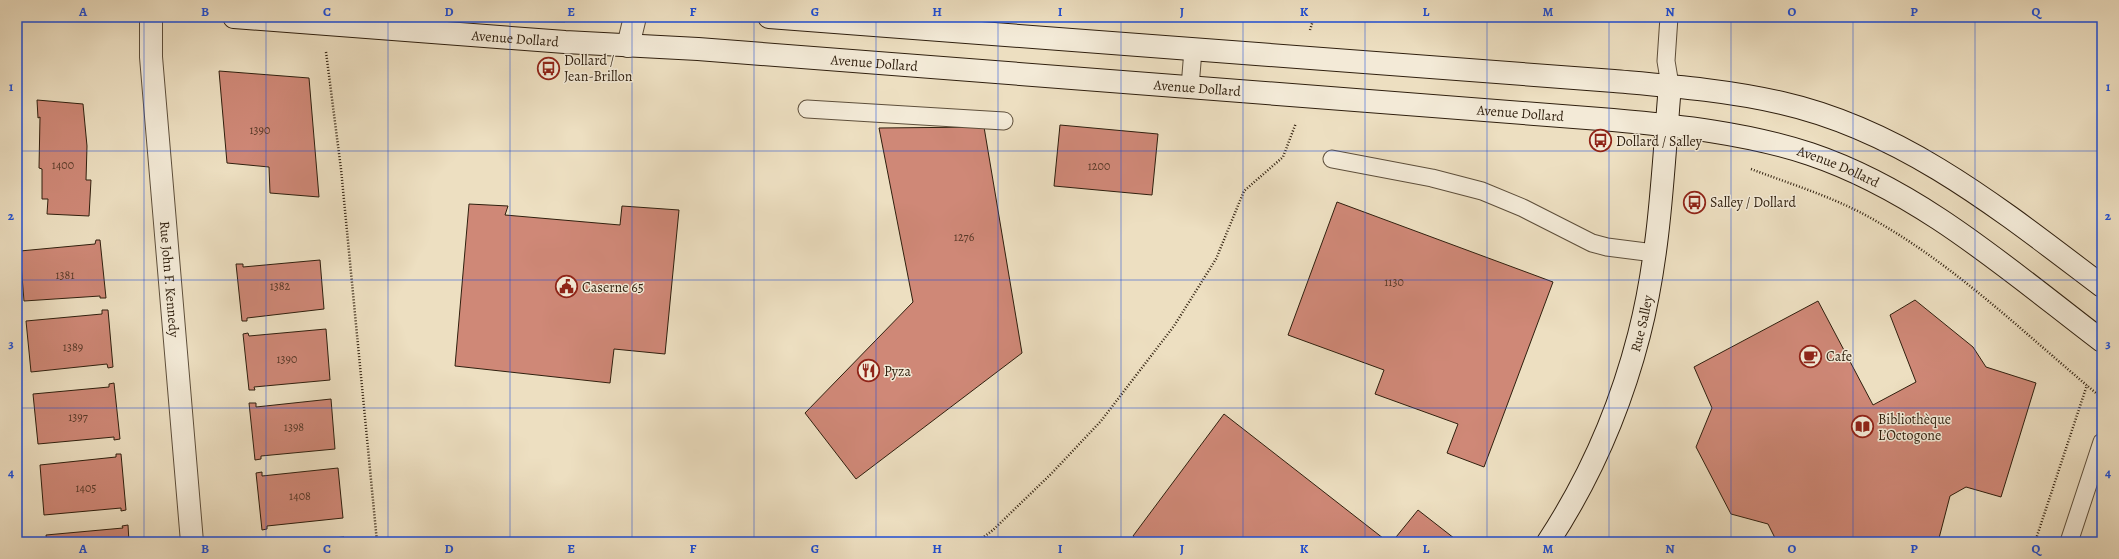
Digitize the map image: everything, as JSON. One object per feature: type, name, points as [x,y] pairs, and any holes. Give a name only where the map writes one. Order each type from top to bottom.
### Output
[{"type":"main road","name":"Rue John F. Kennedy","points":[[151,17],[151,57],[192,542]]},
{"type":"main road","name":"Avenue Dollard","points":[[234,17],[628,46],[698,49],[1613,120],[1707,130],[1785,147],[1830,162],[1897,192],[1958,232],[2102,341]]},
{"type":"main road","points":[[628,46],[635,17]]},
{"type":"main road","points":[[769,17],[1670,85],[1725,91],[1782,103],[1828,117],[1879,137],[1926,161],[1970,188],[2102,286]]},
{"type":"main road","name":"Rue Salley","points":[[1548,542],[1582,487],[1613,419],[1639,334],[1654,253],[1670,85]]},
{"type":"lane","points":[[1669,17],[1666,61],[1670,85]]},
{"type":"lane","points":[[1190,87],[1193,50]]},
{"type":"lane","points":[[807,109],[1004,121]]},
{"type":"lane","points":[[1332,160],[1432,178],[1482,192],[1523,208],[1592,243],[1607,248],[1654,253]]},
{"type":"lane","points":[[2068,542],[2102,442]]},
{"type":"path","points":[[326,52],[341,169],[377,542]]},
{"type":"path","points":[[977,542],[993,530],[1051,474],[1101,421],[1169,332],[1216,259],[1244,191],[1283,157],[1298,118]]},
{"type":"path","points":[[1771,176],[1820,194],[1858,211],[1912,243],[1958,276],[2102,398]]},
{"type":"path","points":[[2035,542],[2087,385]]},
{"type":"green space","points":[[448,17],[549,17],[565,19],[565,22],[504,21]]},
{"type":"building","points":[[219,71],[309,78],[319,197],[270,193],[269,167],[227,163]]},
{"type":"building","points":[[37,100],[83,104],[87,146],[86,180],[91,180],[89,216],[47,214],[48,199],[42,199],[42,169],[39,168],[40,117],[38,118]]},
{"type":"building","points":[[1060,125],[1158,134],[1152,195],[1054,186]]},
{"type":"building","points":[[984,127],[1022,353],[856,479],[805,413],[913,302],[879,128]]},
{"type":"building","points":[[1337,202],[1553,282],[1484,467],[1447,453],[1458,424],[1375,394],[1384,370],[1288,335]]},
{"type":"building","name":"Caserne 65","points":[[469,204],[508,206],[505,215],[620,225],[622,206],[679,210],[665,354],[614,349],[610,383],[455,366]]},
{"type":"building","points":[[96,240],[100,240],[106,298],[100,298],[100,296],[24,301],[20,251],[95,244]]},
{"type":"building","points":[[320,260],[324,309],[247,318],[247,321],[242,321],[236,264],[243,264],[243,267]]},
{"type":"building","name":"Bibliothèque L’Octogone","points":[[1915,300],[1973,347],[1986,367],[2036,383],[2001,497],[1966,487],[1950,496],[1938,542],[1777,542],[1768,524],[1731,514],[1696,447],[1712,408],[1694,367],[1818,301],[1873,405],[1916,382],[1890,315]]},
{"type":"building","points":[[102,310],[108,310],[113,367],[108,368],[107,364],[31,372],[26,321],[102,314]]},
{"type":"building","points":[[326,329],[330,380],[254,387],[255,390],[249,390],[243,334],[248,333],[249,336]]},
{"type":"building","points":[[114,383],[120,439],[114,440],[114,437],[38,444],[33,394],[109,387],[109,384]]},
{"type":"building","points":[[331,399],[335,449],[261,456],[261,459],[255,460],[249,403],[256,403],[256,407]]},
{"type":"building","points":[[1224,414],[1388,542],[1141,542],[1133,536]]},
{"type":"building","points":[[116,454],[121,454],[126,510],[121,511],[121,508],[44,515],[40,465],[116,457]]},
{"type":"building","points":[[338,468],[343,518],[267,526],[267,529],[262,530],[256,473],[262,472],[262,476]]},
{"type":"building","points":[[1418,510],[1459,542],[1392,542]]},
{"type":"building","points":[[128,525],[129,542],[47,542],[46,535],[123,528],[122,526]]},
{"type":"building","points":[[344,537],[345,542],[289,542]]},
{"type":"place","name":"Dollard / Jean-Brillon","points":[[548,68]]},
{"type":"place","name":"Dollard / Salley","points":[[1600,141]]},
{"type":"place","name":"Salley / Dollard","points":[[1694,202]]},
{"type":"place","name":"Caserne 65","points":[[566,287]]},
{"type":"place","name":"Cafe","points":[[1810,356]]},
{"type":"place","name":"Pyza","points":[[868,371]]},
{"type":"place","name":"Bibliothèque L’Octogone","points":[[1863,427]]}]
